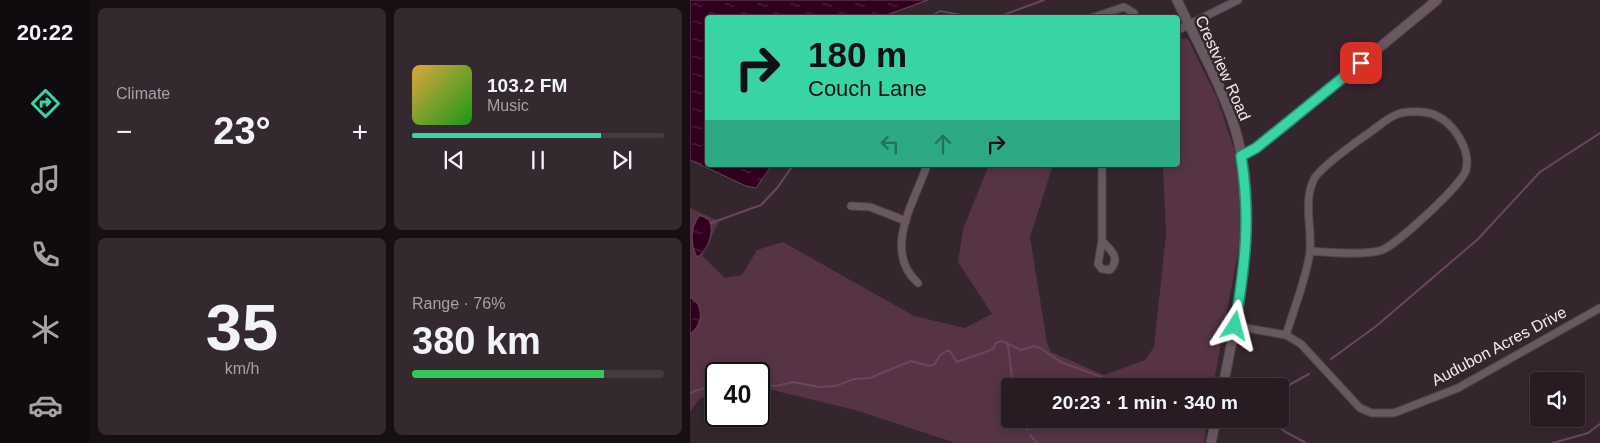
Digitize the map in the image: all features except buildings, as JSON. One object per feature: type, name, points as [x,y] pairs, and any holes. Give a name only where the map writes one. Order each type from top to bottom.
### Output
[{"type":"street","name":"Crestview Road","points":[[1176,0],[1228,110],[1241,156],[1247,210],[1246,255],[1225,378]]},
{"type":"street","points":[[1180,29],[1238,0]]},
{"type":"street","points":[[1241,156],[1256,148],[1282,128],[1437,0]]},
{"type":"street","points":[[1100,15],[1124,7],[1135,15]]},
{"type":"street","points":[[1286,335],[1310,252],[1309,206],[1314,179],[1346,149],[1386,120],[1401,113],[1417,112],[1435,115],[1450,126],[1464,144],[1467,168],[1464,178],[1424,216],[1382,250],[1355,253],[1310,252]]},
{"type":"street","points":[[918,283],[904,268],[900,256],[906,221],[926,167]]},
{"type":"street","points":[[1102,167],[1102,241]]},
{"type":"street","points":[[851,206],[870,207],[906,221]]},
{"type":"street","name":"Audubon Acres Drive","points":[[1235,326],[1286,335],[1302,344],[1353,403],[1372,413],[1388,414],[1458,388],[1600,308]]},
{"type":"street","points":[[1211,443],[1214,428]]},
{"type":"shaded area","points":[[1180,38],[1188,39],[1217,98],[1234,149],[1239,177],[1243,226],[1214,378],[1001,378],[1001,428],[1206,428],[1204,443],[956,443],[855,410],[770,389],[770,362],[705,362],[705,397],[700,398],[690,412],[690,208],[719,221],[702,256],[725,278],[742,275],[757,250],[783,242],[914,316],[965,328],[992,314],[958,262],[963,229],[988,167],[1052,167],[1030,237],[1047,343],[1051,352],[1104,375],[1145,360],[1154,347],[1166,234],[1163,167],[1180,167]]},
{"type":"water","points":[[690,0],[928,0],[887,15],[705,15],[705,167],[690,160]]},
{"type":"water","points":[[705,167],[771,167],[756,188],[746,186]]},
{"type":"water","points":[[700,215],[709,220],[711,235],[707,246],[697,257],[693,247],[692,236],[694,225]]},
{"type":"water","points":[[690,297],[700,308],[700,317],[696,328],[690,334]]},
{"type":"waterway","points":[[1003,15],[1044,0]]},
{"type":"waterway","points":[[933,15],[940,11],[961,15]]},
{"type":"waterway","points":[[1331,359],[1375,327],[1477,240],[1540,172],[1600,133]]},
{"type":"waterway","points":[[711,223],[761,205],[778,187],[792,167]]},
{"type":"waterway","points":[[770,386],[793,382],[819,387],[835,386],[854,379],[870,378],[911,361],[929,366],[935,364],[940,355],[949,350],[957,362],[993,349],[996,343],[1002,341],[1021,350],[1034,346],[1040,348],[1061,362],[1104,378]]},
{"type":"waterway","points":[[1008,345],[1012,378]]},
{"type":"waterway","points":[[1289,385],[1309,374]]},
{"type":"waterway","points":[[690,393],[705,388]]},
{"type":"waterway","points":[[1553,443],[1588,433],[1600,424]]},
{"type":"waterway","points":[[1280,428],[1306,443]]},
{"type":"waterway","points":[[1030,435],[1037,443]]},
{"type":"route","points":[[1235,326],[1246,255],[1247,210],[1241,156],[1256,148],[1282,128],[1361,63]]}]
